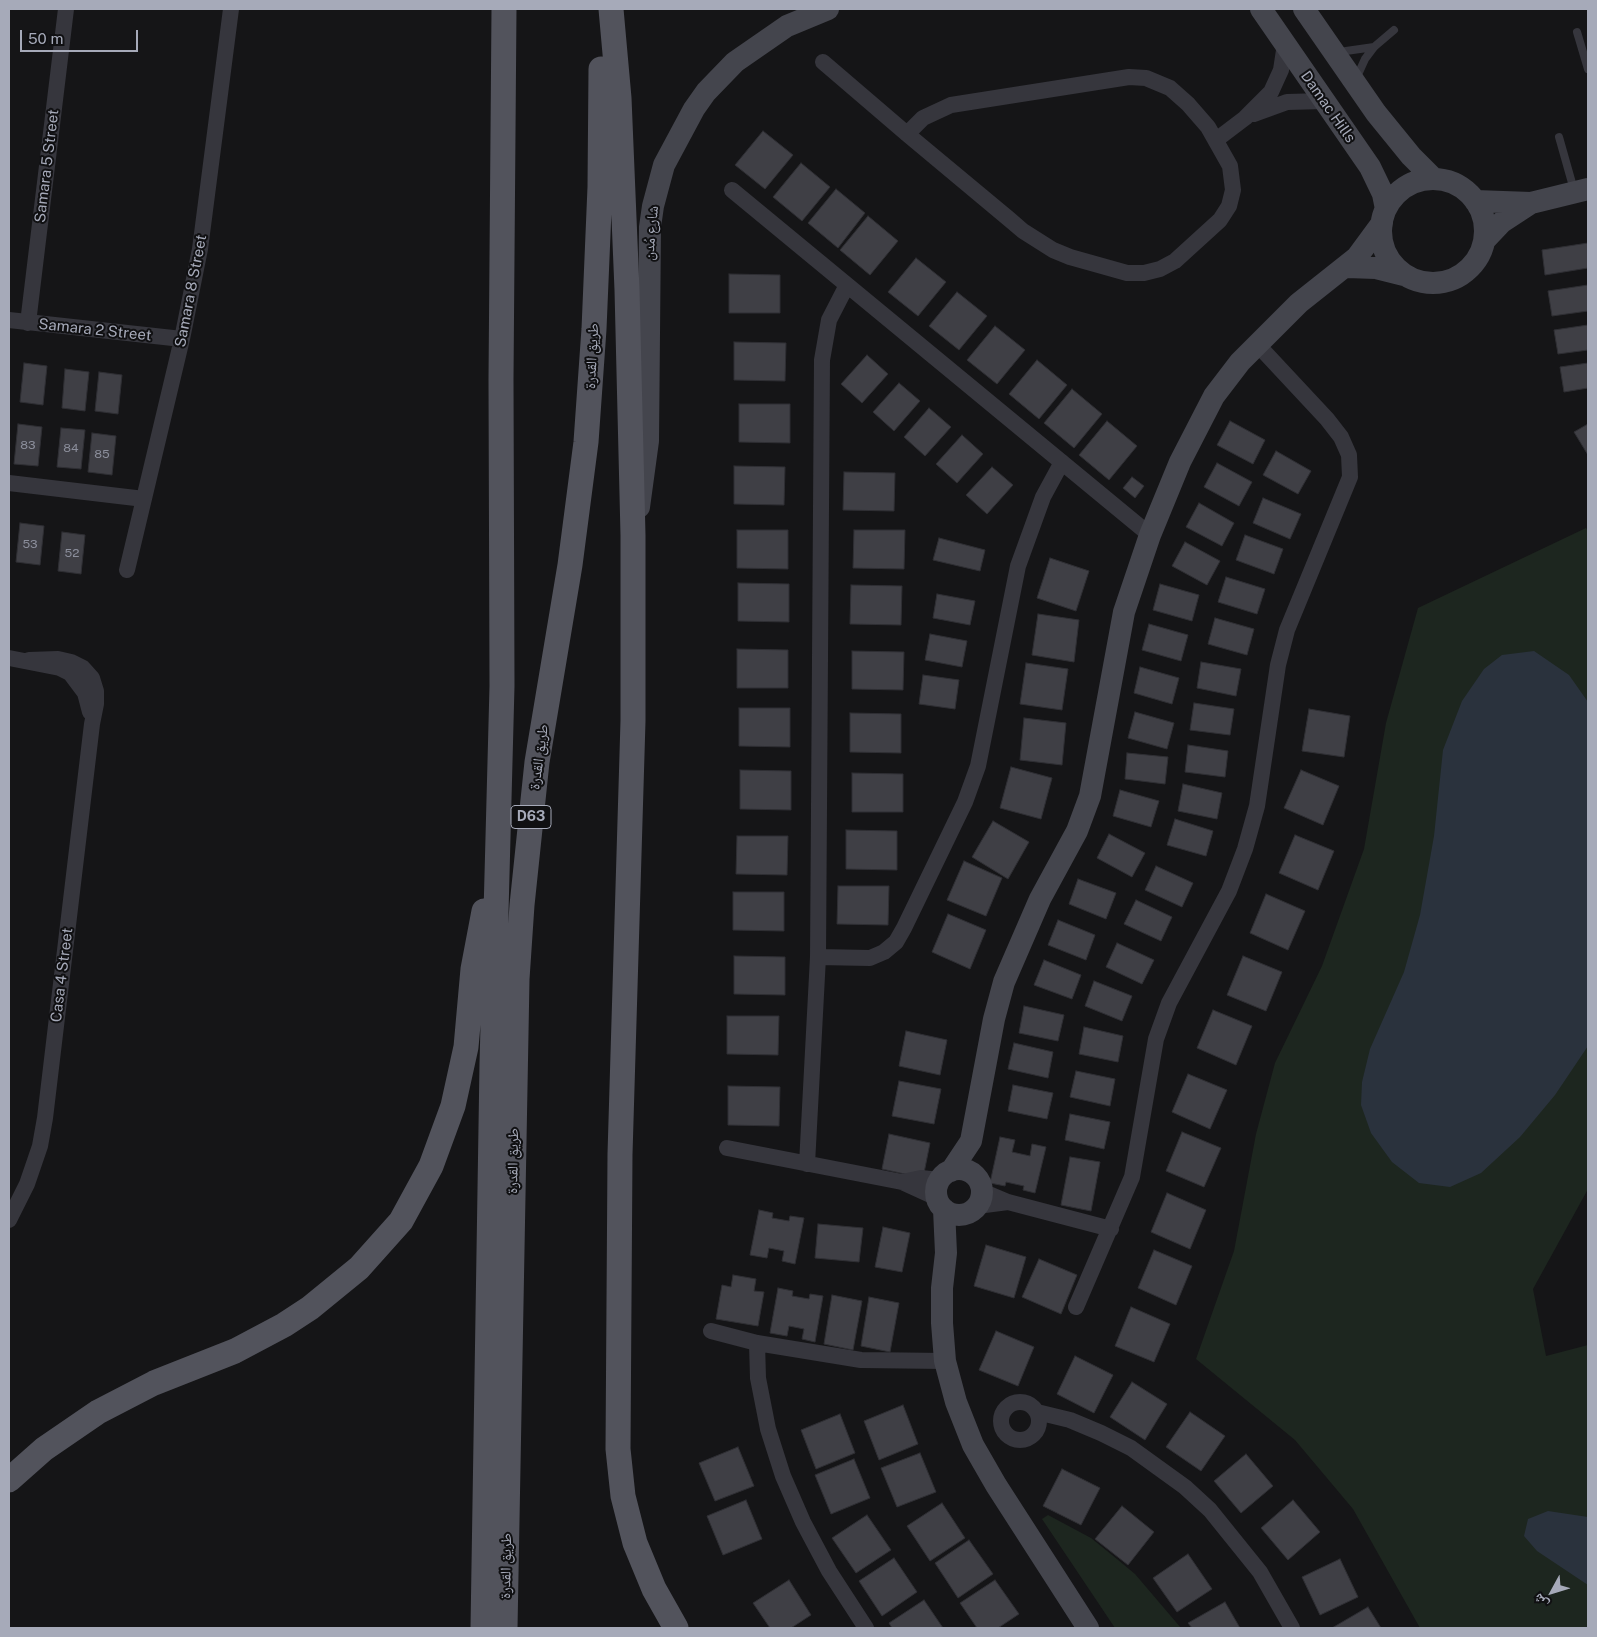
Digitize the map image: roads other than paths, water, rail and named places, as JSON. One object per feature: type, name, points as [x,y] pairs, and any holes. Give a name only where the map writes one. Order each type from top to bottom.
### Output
[{"type":"main road","name":"طريق القدرة","points":[[483,1628],[496,875],[502,686],[501,379],[504,9]]},
{"type":"main road","name":"طريق القدرة","points":[[505,1628],[518,969],[522,904],[537,762],[570,565],[590,395],[600,187],[600,9]]},
{"type":"main road","points":[[611,9],[617,73],[626,280],[633,535],[633,721],[620,1154],[618,1449],[623,1496],[635,1543],[654,1589],[676,1628]]},
{"type":"main road","points":[[9,1480],[44,1449],[98,1412],[154,1383],[235,1351],[284,1325],[329,1293],[359,1268],[401,1221],[431,1166],[453,1106],[466,1047],[475,951],[496,875]]},
{"type":"street","name":"Samara 5 Street","points":[[28,323],[66,9]]},
{"type":"street","name":"Samara 8 Street","points":[[127,570],[182,340],[200,249],[231,9]]},
{"type":"street","name":"شارع مُدن","points":[[633,535],[643,489],[648,441],[650,227],[654,199],[664,165],[694,109],[730,67],[769,36],[806,17],[828,9]]},
{"type":"street","name":"Damac Hills","points":[[1261,9],[1378,180],[1384,216]]},
{"type":"street","points":[[1216,140],[1266,99],[1281,70],[1283,41],[1301,31],[1307,13]]},
{"type":"street","points":[[1307,13],[1400,144],[1434,179]]},
{"type":"street","points":[[822,62],[907,134],[1038,241],[1070,257],[1136,274],[1160,270],[1175,261],[1225,213],[1232,198],[1233,182],[1230,166],[1216,140],[1198,115],[1170,88],[1154,80],[1137,77],[951,105],[927,115],[907,134]]},
{"type":"street","points":[[1245,118],[1287,102],[1324,101]]},
{"type":"street","points":[[1088,1628],[996,1485],[973,1445],[956,1402],[945,1362],[942,1306],[946,1253],[971,1141],[994,1019],[1004,982],[1040,899],[1077,831],[1090,796],[1098,760],[1118,638],[1132,586],[1150,535],[1194,431],[1214,396],[1240,362],[1257,344],[1299,303],[1346,267],[1366,247],[1397,193],[1414,183],[1434,179],[1457,185],[1475,201],[1482,213],[1484,242]]},
{"type":"street","points":[[732,190],[1150,535]]},
{"type":"street","points":[[1475,201],[1531,203],[1581,191]]},
{"type":"street","points":[[1346,267],[1376,268],[1404,275],[1420,282],[1437,283],[1453,279],[1468,270],[1478,257],[1484,242],[1502,222],[1531,203]]},
{"type":"street","points":[[1384,216],[1381,235],[1388,257],[1404,275]]},
{"type":"street","points":[[808,1164],[818,958],[822,360],[829,320],[847,285]]},
{"type":"street","name":"Samara 2 Street","points":[[9,320],[182,340]]},
{"type":"street","points":[[1076,1308],[1132,1177],[1156,1040],[1169,1003],[1229,891],[1245,849],[1257,806],[1278,665],[1288,630],[1350,477],[1349,456],[1342,437],[1327,418],[1257,344]]},
{"type":"street","points":[[818,958],[870,958],[884,952],[896,942],[904,928],[965,802],[978,766],[1018,566],[1040,506],[1062,462]]},
{"type":"street","points":[[9,483],[144,499]]},
{"type":"street","name":"Casa 4 Street","points":[[9,658],[71,662],[83,668],[92,678],[96,691],[46,1118],[40,1146],[27,1184],[9,1220]]},
{"type":"street","points":[[727,1148],[902,1182],[920,1178],[959,1194],[1008,1202],[1111,1229]]},
{"type":"street","points":[[711,1332],[758,1343],[861,1360],[945,1362]]},
{"type":"street","points":[[758,1343],[758,1378],[768,1429],[783,1476],[802,1522],[866,1628]]},
{"type":"street","points":[[1037,1412],[1070,1420],[1108,1436],[1152,1462],[1186,1487],[1210,1510],[1260,1572],[1292,1628]]},
{"type":"lane","points":[[1355,82],[1365,59],[1374,46],[1394,30]]},
{"type":"lane","points":[[1577,32],[1588,69]]},
{"type":"lane","points":[[1334,52],[1374,46]]},
{"type":"lane","points":[[1559,137],[1581,191]]},
{"type":"water","points":[[1534,651],[1569,675],[1588,702],[1588,1046],[1555,1095],[1520,1137],[1481,1173],[1450,1187],[1419,1183],[1392,1162],[1371,1133],[1361,1105],[1362,1082],[1370,1049],[1404,972],[1420,915],[1434,836],[1443,750],[1462,701],[1484,669],[1502,655]]},
{"type":"water","points":[[1548,1511],[1588,1517],[1588,1585],[1537,1551],[1524,1536],[1528,1519]]}]
